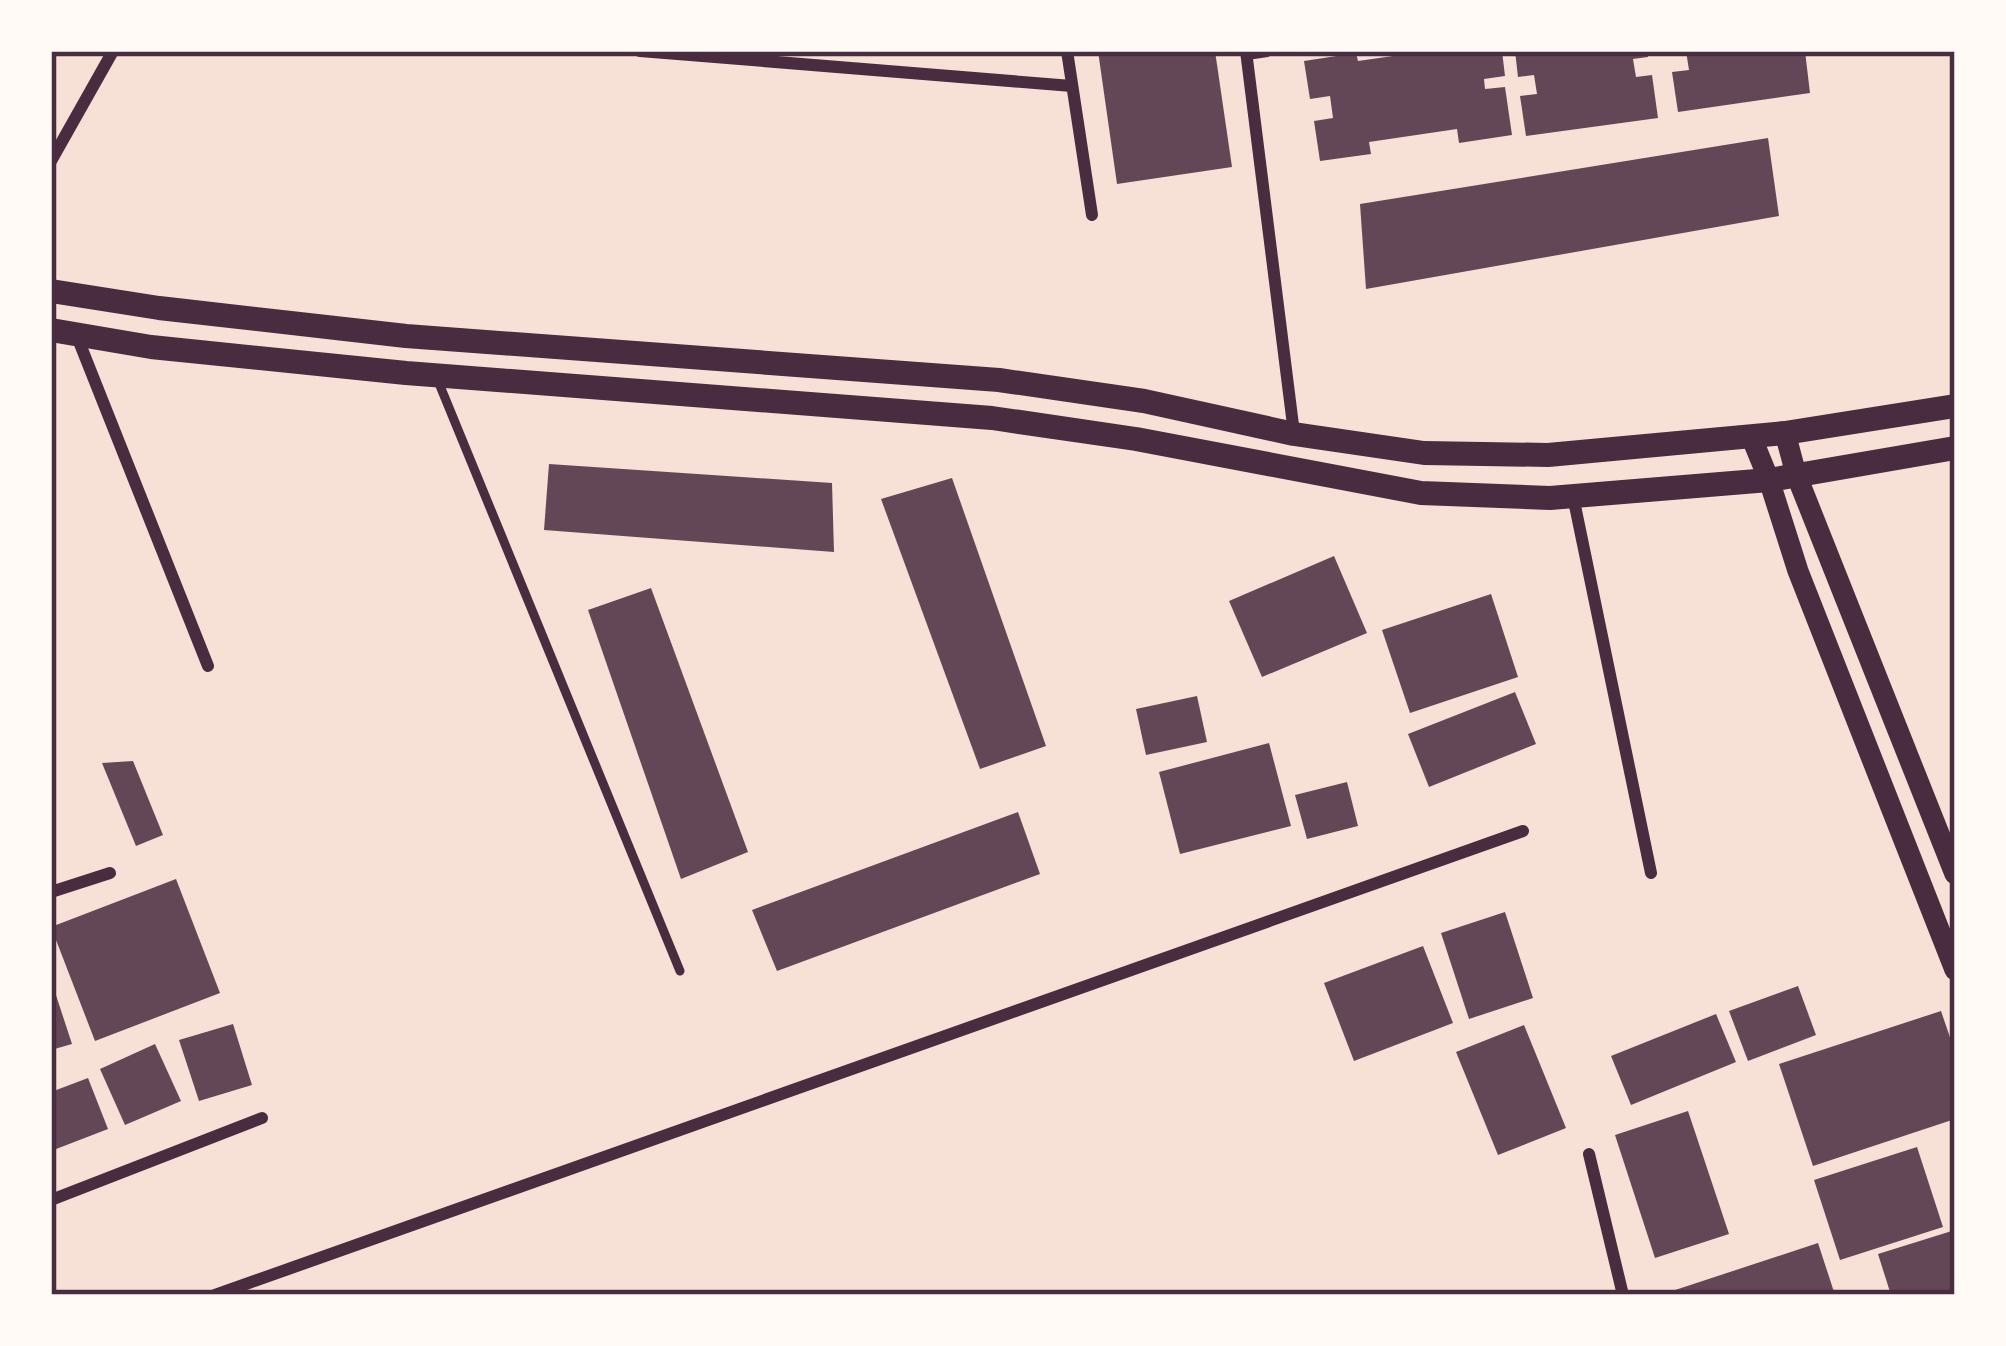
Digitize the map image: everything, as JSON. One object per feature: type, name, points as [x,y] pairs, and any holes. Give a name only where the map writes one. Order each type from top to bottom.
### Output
[{"type":"main road","points":[[51,291],[406,336],[999,380],[1144,401],[1294,434],[1424,453],[1548,455],[1785,433],[1955,406]]},
{"type":"main road","points":[[63,332],[151,347],[435,375],[992,418],[1136,439],[1421,493],[1550,498],[1769,480],[1955,448]]},
{"type":"street","points":[[51,161],[113,51]]},
{"type":"street","points":[[640,51],[1072,86]]},
{"type":"street","points":[[1067,51],[1091,214]]},
{"type":"street","points":[[1268,51],[1247,52],[1294,434]]},
{"type":"street","points":[[63,332],[208,666]]},
{"type":"street","points":[[1785,433],[1796,474],[1955,874]]},
{"type":"street","points":[[1750,436],[1955,970]]},
{"type":"street","points":[[1573,496],[1651,873]]},
{"type":"street","points":[[215,1295],[1523,831]]},
{"type":"street","points":[[51,892],[110,873]]},
{"type":"street","points":[[51,1200],[262,1118]]},
{"type":"street","points":[[1589,1154],[1623,1295]]},
{"type":"lane","points":[[435,375],[680,971]]},
{"type":"building","points":[[1098,51],[1215,51],[1232,167],[1117,184]]},
{"type":"building","points":[[1428,51],[1502,51],[1505,76],[1484,79],[1485,89],[1505,87],[1512,135],[1459,143],[1457,129],[1369,142],[1371,154],[1320,161],[1314,121],[1333,118],[1330,96],[1310,99],[1304,61],[1356,53],[1358,61]]},
{"type":"building","points":[[1515,51],[1648,51],[1648,57],[1633,59],[1636,77],[1652,75],[1658,118],[1526,136],[1520,96],[1537,94],[1534,75],[1518,77]]},
{"type":"building","points":[[1686,51],[1805,51],[1810,93],[1678,112],[1672,72],[1689,70]]},
{"type":"building","points":[[1768,138],[1779,216],[1366,289],[1360,204]]},
{"type":"building","points":[[549,464],[832,483],[834,552],[544,530]]},
{"type":"building","points":[[952,478],[1046,746],[980,769],[881,499]]},
{"type":"building","points":[[1334,556],[1367,633],[1262,677],[1229,601]]},
{"type":"building","points":[[651,588],[748,852],[681,879],[588,610]]},
{"type":"building","points":[[1491,594],[1518,677],[1410,713],[1382,630]]},
{"type":"building","points":[[1515,692],[1536,744],[1429,787],[1408,734]]},
{"type":"building","points":[[1197,696],[1207,742],[1146,755],[1136,709]]},
{"type":"building","points":[[1269,743],[1291,826],[1180,854],[1159,772]]},
{"type":"building","points":[[133,761],[163,835],[136,846],[102,763]]},
{"type":"building","points":[[1347,782],[1358,826],[1307,839],[1295,795]]},
{"type":"building","points":[[1018,812],[1040,874],[777,971],[752,910]]},
{"type":"building","points":[[176,879],[220,993],[95,1041],[51,927]]},
{"type":"building","points":[[1505,912],[1533,998],[1469,1019],[1441,933]]},
{"type":"building","points":[[1423,946],[1453,1023],[1354,1061],[1324,983]]},
{"type":"building","points":[[51,984],[72,1044],[51,1050]]},
{"type":"building","points":[[1798,986],[1816,1035],[1748,1061],[1729,1011]]},
{"type":"building","points":[[1941,1011],[1955,1052],[1955,1119],[1813,1166],[1779,1064]]},
{"type":"building","points":[[1716,1014],[1736,1062],[1631,1105],[1611,1056]]},
{"type":"building","points":[[233,1024],[252,1085],[199,1101],[179,1040]]},
{"type":"building","points":[[1524,1025],[1566,1128],[1498,1155],[1456,1052]]},
{"type":"building","points":[[155,1044],[181,1101],[125,1125],[100,1069]]},
{"type":"building","points":[[88,1078],[108,1129],[51,1151],[51,1092]]},
{"type":"building","points":[[1688,1111],[1729,1234],[1655,1258],[1615,1135]]},
{"type":"building","points":[[1917,1147],[1943,1227],[1840,1260],[1814,1180]]},
{"type":"building","points":[[1955,1230],[1955,1295],[1891,1295],[1878,1254]]},
{"type":"building","points":[[1818,1243],[1835,1295],[1663,1295],[1663,1294]]}]
